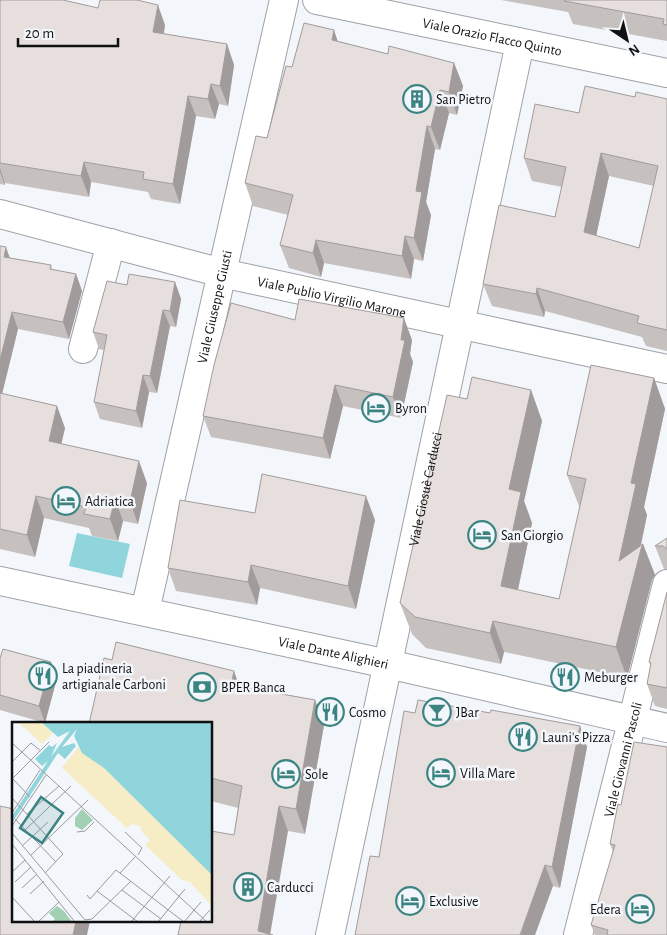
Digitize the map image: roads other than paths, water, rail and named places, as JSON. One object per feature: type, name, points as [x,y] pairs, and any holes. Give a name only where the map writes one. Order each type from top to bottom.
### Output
[{"type":"street","name":"Viale Giuseppe Giusti","points":[[145,611],[284,0]]},
{"type":"street","name":"Viale Orazio Flacco Quinto","points":[[317,0],[667,73]]},
{"type":"street","name":"Viale Giosuè Carducci","points":[[330,935],[520,42]]},
{"type":"street","name":"Viale Publio Virgilio Marone","points":[[0,214],[222,273],[667,369]]},
{"type":"street","points":[[83,349],[111,243]]},
{"type":"street","name":"Viale Dante Alighieri","points":[[0,581],[388,664],[667,728]]},
{"type":"street","name":"Viale Giovanni Pascoli","points":[[578,935],[667,584]]},
{"type":"water","points":[[77,533],[130,544],[122,578],[69,566]]},
{"type":"place","name":"San Pietro","points":[[417,99]]},
{"type":"place","name":"Byron","points":[[376,408]]},
{"type":"place","name":"Adriatica","points":[[66,501]]},
{"type":"place","name":"San Giorgio","points":[[482,535]]},
{"type":"place","name":"La piadineria artigianale Carboni","points":[[43,676]]},
{"type":"place","name":"Meburger","points":[[565,677]]},
{"type":"place","name":"BPER Banca","points":[[202,687]]},
{"type":"place","name":"Cosmo","points":[[330,712]]},
{"type":"place","name":"JBar","points":[[437,712]]},
{"type":"place","name":"Launi's Pizza","points":[[523,737]]},
{"type":"place","name":"Villa Mare","points":[[441,773]]},
{"type":"place","name":"Sole","points":[[286,774]]},
{"type":"place","name":"Carducci","points":[[248,887]]},
{"type":"place","name":"Exclusive","points":[[410,901]]},
{"type":"place","name":"Edera","points":[[640,909]]}]
